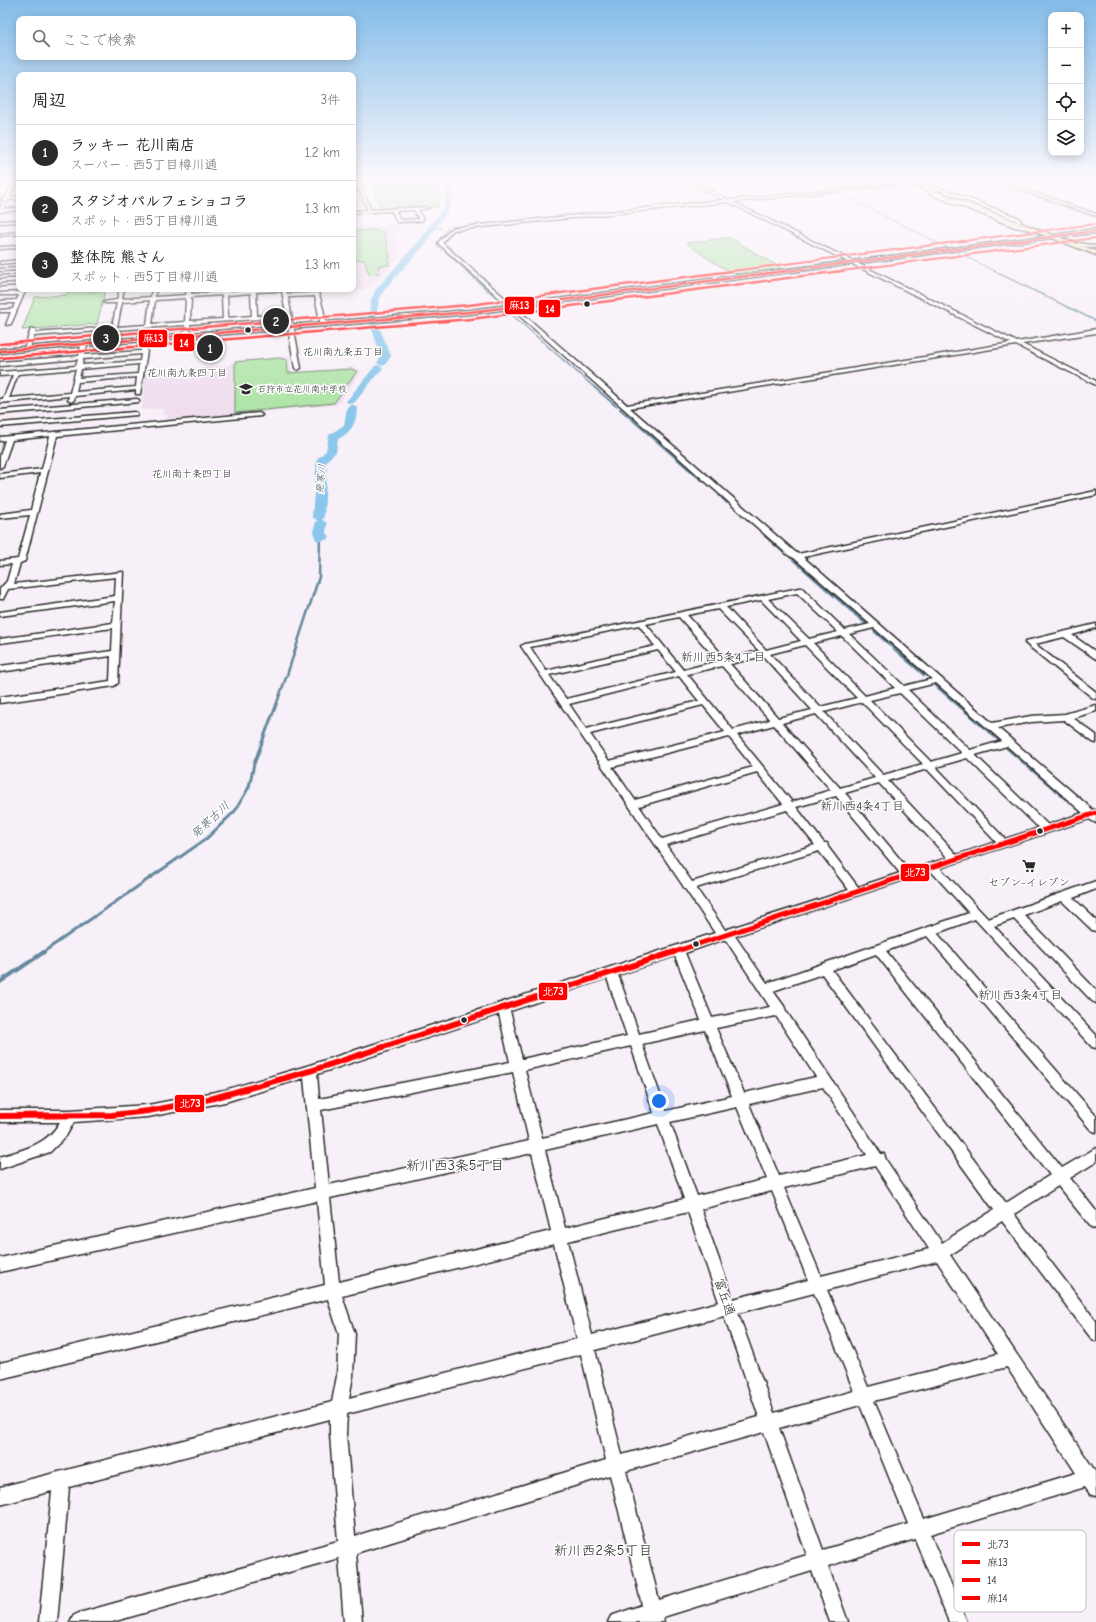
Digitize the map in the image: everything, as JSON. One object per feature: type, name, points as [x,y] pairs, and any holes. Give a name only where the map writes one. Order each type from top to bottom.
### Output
[{"type":"main road","points":[[0,351],[467,315],[916,256]]},
{"type":"street","points":[[454,256],[791,553],[797,556],[1095,816]]},
{"type":"street","points":[[837,256],[1096,383]]},
{"type":"street","points":[[0,262],[16,261]]},
{"type":"street","points":[[0,270],[16,269]]},
{"type":"street","points":[[0,278],[16,276]]},
{"type":"street","points":[[0,286],[16,284]]},
{"type":"street","points":[[0,294],[16,292]]},
{"type":"street","points":[[8,321],[22,292]]},
{"type":"street","points":[[111,342],[121,292]]},
{"type":"street","points":[[149,326],[153,292]]},
{"type":"street","points":[[187,336],[189,292]]},
{"type":"street","points":[[105,302],[188,296],[217,292]]},
{"type":"street","points":[[224,292],[226,320]]},
{"type":"street","points":[[253,292],[255,317]]},
{"type":"street","points":[[285,292],[298,368]]},
{"type":"street","points":[[286,296],[317,294],[324,325]]},
{"type":"street","points":[[0,302],[18,301]]},
{"type":"street","points":[[0,311],[14,310]]},
{"type":"street","points":[[27,349],[33,332],[114,329],[289,315]]},
{"type":"street","points":[[625,407],[1096,331]]},
{"type":"street","points":[[133,427],[143,362],[144,342],[146,339]]},
{"type":"street","points":[[62,433],[84,345]]},
{"type":"street","points":[[0,364],[144,352]]},
{"type":"street","points":[[0,374],[143,362]]},
{"type":"street","points":[[16,373],[8,386],[3,400],[139,388]]},
{"type":"street","points":[[76,380],[141,375]]},
{"type":"street","points":[[0,412],[137,400]]},
{"type":"street","points":[[0,425],[135,414]]},
{"type":"street","points":[[0,439],[259,415]]},
{"type":"street","points":[[0,597],[5,587],[11,582],[19,561],[34,512],[54,434]]},
{"type":"street","points":[[0,466],[9,438]]},
{"type":"street","points":[[0,476],[44,471]]},
{"type":"street","points":[[797,556],[1096,493]]},
{"type":"street","points":[[0,516],[34,512]]},
{"type":"street","points":[[0,563],[19,561]]},
{"type":"street","points":[[0,700],[114,683],[120,574],[5,587]]},
{"type":"street","points":[[617,1622],[653,1616],[817,1561],[919,1530],[1092,1483],[780,1010],[690,886],[526,646],[798,590],[1046,829]]},
{"type":"street","points":[[762,597],[930,766],[1004,843]]},
{"type":"street","points":[[0,614],[118,598]]},
{"type":"street","points":[[720,606],[955,860]]},
{"type":"street","points":[[681,614],[725,663],[774,722],[838,792],[908,875]]},
{"type":"street","points":[[641,623],[681,674],[823,846],[856,892]]},
{"type":"street","points":[[0,641],[117,625]]},
{"type":"street","points":[[564,702],[876,625]]},
{"type":"street","points":[[1096,626],[1029,643],[1096,696]]},
{"type":"street","points":[[1066,634],[1096,656]]},
{"type":"street","points":[[544,674],[661,648]]},
{"type":"street","points":[[0,669],[115,653]]},
{"type":"street","points":[[607,765],[938,680]]},
{"type":"street","points":[[584,732],[705,702]]},
{"type":"street","points":[[991,726],[1031,719],[1066,717],[1096,708]]},
{"type":"street","points":[[1066,717],[1096,740]]},
{"type":"street","points":[[661,843],[1010,742]]},
{"type":"street","points":[[634,804],[760,768]]},
{"type":"street","points":[[0,1116],[70,1116],[148,1111],[225,1096],[310,1071],[1046,829],[1095,816]]},
{"type":"street","points":[[690,886],[823,846]]},
{"type":"street","points":[[933,867],[1096,1043]]},
{"type":"street","points":[[986,924],[1096,885]]},
{"type":"street","points":[[1064,896],[1096,927]]},
{"type":"street","points":[[1015,913],[1096,998]]},
{"type":"street","points":[[765,989],[977,914]]},
{"type":"street","points":[[929,931],[1096,1126]]},
{"type":"street","points":[[878,949],[1096,1222]]},
{"type":"street","points":[[678,950],[816,1285],[958,1622]]},
{"type":"street","points":[[824,968],[1004,1212],[1096,1333]]},
{"type":"street","name":"富丘通","points":[[610,972],[839,1622]]},
{"type":"street","points":[[503,1008],[653,1616]]},
{"type":"street","points":[[313,1106],[517,1066],[708,1024],[780,1010]]},
{"type":"street","points":[[310,1071],[333,1291],[348,1334],[345,1376],[339,1408],[338,1434],[353,1622]]},
{"type":"street","points":[[0,1264],[826,1081]]},
{"type":"street","points":[[0,1163],[45,1148],[61,1132],[70,1116]]},
{"type":"street","points":[[0,1496],[940,1253],[1096,1154]]},
{"type":"street","points":[[0,1371],[879,1159]]},
{"type":"street","points":[[79,1622],[347,1547],[616,1465],[863,1396],[1009,1359]]},
{"type":"street","points":[[48,1622],[61,1481]]},
{"type":"shaded area","points":[[356,256],[401,256],[380,278],[365,290],[356,291]]},
{"type":"shaded area","points":[[290,292],[335,292],[291,295]]},
{"type":"shaded area","name":"石狩市立花川南中学校","points":[[290,356],[291,371],[302,372],[352,367],[362,371],[337,405],[166,421],[168,415],[162,415],[163,408],[142,410],[144,373],[230,365],[231,361]]},
{"type":"green space","points":[[356,256],[389,256],[390,258],[389,265],[378,266],[380,273],[369,274],[364,260],[356,260]]},
{"type":"green space","points":[[704,256],[760,256],[781,268],[753,274],[737,274]]},
{"type":"green space","points":[[105,292],[97,324],[22,330],[35,297],[66,295],[67,293]]},
{"type":"green space","points":[[279,358],[287,360],[288,373],[351,369],[357,371],[334,403],[235,413],[235,362]]},
{"type":"waterway","name":"発寒川","points":[[372,319],[375,300],[380,289],[410,256]]},
{"type":"waterway","points":[[449,256],[467,272]]},
{"type":"waterway","points":[[964,256],[997,272]]},
{"type":"waterway","points":[[466,271],[488,291]]},
{"type":"waterway","points":[[994,271],[1096,321]]},
{"type":"waterway","points":[[490,292],[497,298]]},
{"type":"waterway","points":[[499,300],[504,304]]},
{"type":"waterway","points":[[510,313],[595,388]]},
{"type":"waterway","name":"発寒川","points":[[374,324],[386,356],[382,363]]},
{"type":"waterway","name":"発寒川","points":[[351,401],[378,368]]},
{"type":"waterway","points":[[594,387],[616,406]]},
{"type":"waterway","name":"発寒川","points":[[318,517],[322,459],[331,452],[333,437],[346,429],[350,422],[352,407]]},
{"type":"waterway","points":[[620,409],[701,480]]},
{"type":"waterway","points":[[719,495],[727,503]]},
{"type":"waterway","name":"発寒川","points":[[321,523],[320,537],[324,536]]},
{"type":"waterway","points":[[765,536],[782,551]]},
{"type":"waterway","name":"発寒古川","points":[[271,719],[319,577],[320,537]]},
{"type":"waterway","points":[[788,555],[866,624]]},
{"type":"waterway","points":[[874,631],[924,675]]},
{"type":"waterway","points":[[935,685],[974,719]]},
{"type":"waterway","name":"発寒古川","points":[[42,953],[206,839],[235,811],[249,787],[254,764],[271,718]]},
{"type":"waterway","points":[[973,718],[999,740]]},
{"type":"waterway","points":[[1007,748],[1066,799]]},
{"type":"waterway","name":"発寒古川","points":[[0,982],[44,952]]},
{"type":"transit line","name":"麻14","points":[[0,344],[469,305],[850,256]]},
{"type":"transit line","name":"麻13","points":[[0,351],[470,312],[905,256]]},
{"type":"transit line","name":"14","points":[[1,358],[471,319],[959,256]]},
{"type":"transit line","name":"北73","points":[[0,1116],[112,1115],[169,1108],[250,1089],[310,1071],[1096,813]]},
{"type":"place","name":"スタジオパルフェショコラ","points":[[276,321]]},
{"type":"place","name":"整体院 熊さん","points":[[106,338]]},
{"type":"place","name":"ラッキー 花川南店","points":[[210,348]]},
{"type":"place","name":"石狩市立花川南中学校","points":[[246,389]]},
{"type":"place","name":"セブン-イレブン","points":[[1029,866]]},
{"type":"district","name":"花川南九条五丁目","points":[[343,352]]},
{"type":"district","name":"花川南九条四丁目","points":[[187,373]]},
{"type":"district","name":"花川南十条四丁目","points":[[192,474]]},
{"type":"district","name":"新川西5条4丁目","points":[[723,657]]},
{"type":"district","name":"新川西4条4丁目","points":[[862,806]]},
{"type":"district","name":"新川西3条4丁目","points":[[1020,995]]},
{"type":"district","name":"新川西3条5丁目","points":[[455,1165]]},
{"type":"district","name":"新川西2条5丁目","points":[[603,1550]]}]
